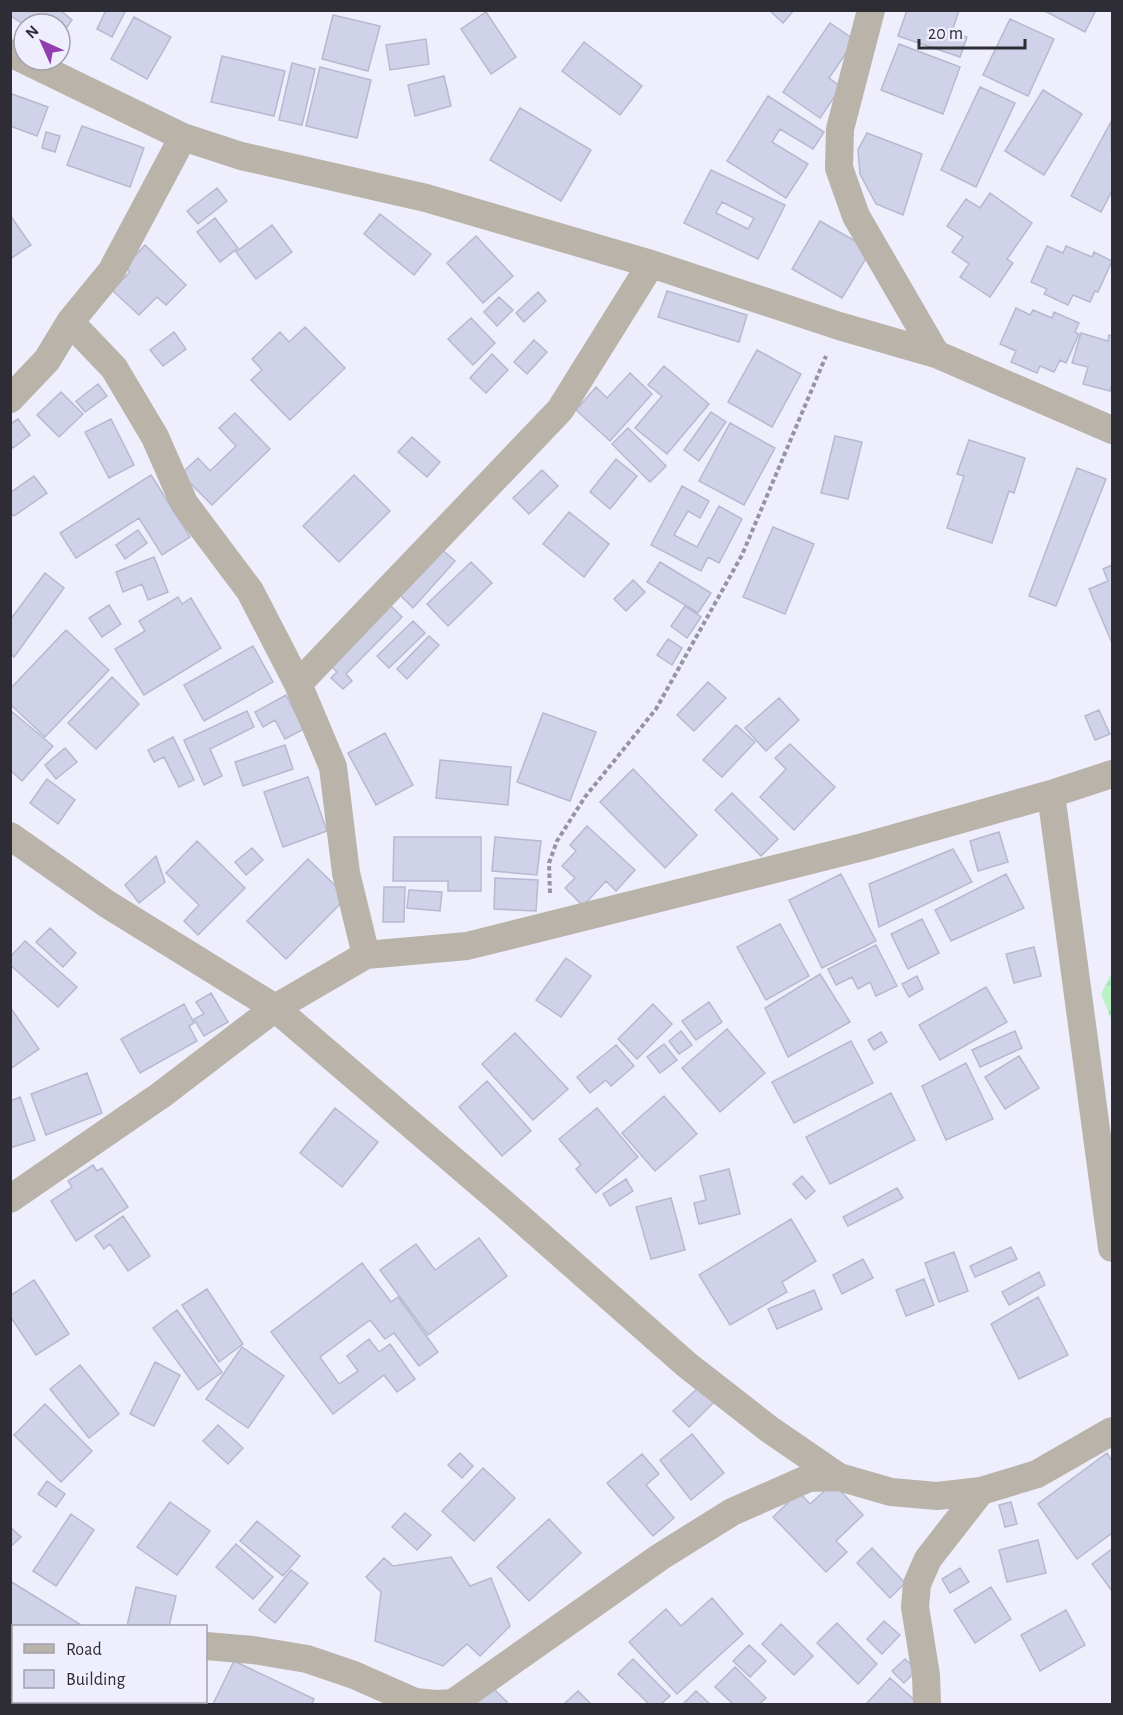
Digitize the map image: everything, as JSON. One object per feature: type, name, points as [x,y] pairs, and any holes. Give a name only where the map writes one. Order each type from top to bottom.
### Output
[{"type":"street","points":[[871,10],[840,129],[839,168],[856,216],[936,354]]},
{"type":"street","points":[[10,53],[183,137],[241,156],[426,198],[651,264],[839,326],[936,354],[1113,430]]},
{"type":"street","points":[[10,399],[47,360],[70,322],[111,272],[183,137]]},
{"type":"street","points":[[298,684],[560,410],[651,264]]},
{"type":"street","points":[[70,322],[114,368],[155,437],[184,503],[250,591],[298,684],[333,768],[346,873],[366,955]]},
{"type":"street","points":[[10,1200],[160,1095],[274,1008],[366,955],[467,946],[863,847],[1051,794],[1113,774]]},
{"type":"street","points":[[1051,794],[1113,1248]]},
{"type":"street","points":[[10,836],[107,904],[274,1008],[503,1203],[687,1365],[769,1429],[839,1477]]},
{"type":"street","points":[[207,1646],[253,1650],[307,1659],[354,1675],[415,1702],[453,1703],[660,1557],[732,1512],[809,1478],[839,1477],[891,1492],[937,1496],[981,1491],[1037,1473],[1113,1431]]},
{"type":"street","points":[[927,1704],[926,1675],[915,1607],[917,1584],[928,1559],[981,1491]]},
{"type":"path","points":[[551,924],[549,863],[555,846],[585,797],[656,709],[742,555],[839,326]]},
{"type":"green space","points":[[1112,972],[1112,1021],[1101,994]]},
{"type":"building","points":[[10,10],[60,10],[62,12],[12,12],[12,16]]},
{"type":"building","points":[[106,10],[126,10],[112,37],[97,29]]},
{"type":"building","points":[[769,10],[794,10],[783,23]]},
{"type":"building","points":[[907,10],[959,10],[952,32],[967,37],[960,57],[898,36]]},
{"type":"building","points":[[1043,10],[1096,10],[1085,32]]},
{"type":"building","points":[[486,12],[516,57],[491,74],[461,29]]},
{"type":"building","points":[[333,15],[380,26],[368,71],[322,59]]},
{"type":"building","points":[[134,17],[171,37],[147,79],[111,59]]},
{"type":"building","points":[[1010,19],[1054,39],[1028,96],[983,75]]},
{"type":"building","points":[[830,23],[855,40],[829,78],[841,87],[820,118],[783,92]]},
{"type":"building","points":[[426,39],[429,64],[390,70],[386,45]]},
{"type":"building","points":[[584,42],[642,86],[620,115],[562,71]]},
{"type":"building","points":[[899,44],[960,67],[943,114],[881,90]]},
{"type":"building","points":[[222,56],[285,71],[274,116],[211,102]]},
{"type":"building","points":[[292,63],[315,69],[302,125],[279,120]]},
{"type":"building","points":[[320,67],[371,80],[357,138],[306,126]]},
{"type":"building","points":[[444,76],[451,106],[415,116],[408,85]]},
{"type":"building","points":[[980,87],[1015,103],[976,187],[941,170]]},
{"type":"building","points":[[1043,90],[1082,114],[1044,175],[1005,151]]},
{"type":"building","points":[[12,94],[48,107],[37,136],[10,126]]},
{"type":"building","points":[[768,96],[824,132],[813,149],[780,129],[772,142],[808,164],[786,198],[727,161]]},
{"type":"building","points":[[520,108],[591,150],[561,201],[490,160]]},
{"type":"building","points":[[1111,122],[1112,191],[1101,212],[1071,196]]},
{"type":"building","points":[[82,126],[144,148],[130,187],[67,165]]},
{"type":"building","points":[[46,132],[60,136],[55,152],[42,148]]},
{"type":"building","points":[[867,133],[922,154],[903,215],[876,204],[860,174],[858,150]]},
{"type":"building","points":[[711,170],[785,205],[758,259],[684,223]],"holes":[[[722,202],[754,218],[748,229],[716,213]]]},
{"type":"building","points":[[217,188],[227,201],[198,224],[187,211]]},
{"type":"building","points":[[990,193],[1032,223],[1007,259],[1013,263],[990,297],[960,277],[969,264],[952,252],[963,237],[947,226],[966,199],[980,208]]},
{"type":"building","points":[[380,214],[431,254],[414,275],[364,234]]},
{"type":"building","points":[[10,215],[31,245],[10,259]]},
{"type":"building","points":[[215,218],[238,248],[220,262],[197,232]]},
{"type":"building","points":[[820,221],[871,250],[842,298],[792,269]]},
{"type":"building","points":[[272,225],[292,252],[256,279],[236,252]]},
{"type":"building","points":[[476,236],[513,276],[483,303],[447,263]]},
{"type":"building","points":[[145,245],[186,285],[166,305],[157,297],[139,315],[112,290],[130,272],[125,267]]},
{"type":"building","points":[[1047,246],[1063,253],[1066,246],[1092,257],[1094,252],[1112,261],[1098,292],[1095,291],[1090,302],[1073,295],[1068,305],[1044,294],[1047,289],[1031,282]]},
{"type":"building","points":[[667,291],[747,315],[739,342],[658,317]]},
{"type":"building","points":[[538,292],[546,301],[524,322],[516,313]]},
{"type":"building","points":[[499,297],[513,310],[497,326],[484,312]]},
{"type":"building","points":[[1016,308],[1030,315],[1033,310],[1052,318],[1054,312],[1079,323],[1075,332],[1079,334],[1066,363],[1060,360],[1054,372],[1040,366],[1037,373],[1011,362],[1016,351],[1000,344]]},
{"type":"building","points":[[471,318],[495,343],[473,365],[448,339]]},
{"type":"building","points":[[305,327],[345,368],[290,420],[251,380],[262,370],[252,359],[280,332],[289,342]]},
{"type":"building","points":[[174,332],[186,349],[163,366],[150,350]]},
{"type":"building","points":[[1081,333],[1108,341],[1109,335],[1112,336],[1110,391],[1083,384],[1088,367],[1072,363]]},
{"type":"building","points":[[534,340],[547,352],[527,374],[514,362]]},
{"type":"building","points":[[757,350],[801,374],[772,427],[728,402]]},
{"type":"building","points":[[492,354],[508,370],[486,393],[470,378]]},
{"type":"building","points":[[664,366],[709,404],[667,454],[635,428],[662,396],[648,385]]},
{"type":"building","points":[[630,373],[652,394],[610,441],[576,410],[596,387],[607,398]]},
{"type":"building","points":[[98,384],[107,396],[85,412],[76,401]]},
{"type":"building","points":[[61,392],[83,414],[59,437],[37,415]]},
{"type":"building","points":[[711,412],[726,422],[699,461],[684,450]]},
{"type":"building","points":[[235,413],[270,449],[212,505],[181,474],[198,458],[210,471],[236,446],[219,428]]},
{"type":"building","points":[[18,419],[30,435],[13,448],[10,444],[10,424]]},
{"type":"building","points":[[111,419],[134,465],[109,478],[85,432]]},
{"type":"building","points":[[730,423],[775,448],[744,505],[699,481]]},
{"type":"building","points":[[628,428],[666,466],[650,482],[612,444]]},
{"type":"building","points":[[835,436],[862,442],[848,499],[821,493]]},
{"type":"building","points":[[412,437],[440,462],[427,477],[398,452]]},
{"type":"building","points":[[969,440],[1025,458],[1014,493],[1009,491],[992,543],[947,528],[964,476],[957,474]]},
{"type":"building","points":[[616,459],[637,476],[610,509],[590,492]]},
{"type":"building","points":[[1077,468],[1106,479],[1056,606],[1029,596]]},
{"type":"building","points":[[542,470],[558,486],[529,514],[513,498]]},
{"type":"building","points":[[151,475],[190,537],[162,555],[139,518],[76,558],[60,533]]},
{"type":"building","points":[[354,475],[390,511],[339,562],[303,526]]},
{"type":"building","points":[[34,476],[47,493],[14,516],[10,512],[10,493]]},
{"type":"building","points":[[682,486],[709,501],[700,518],[688,511],[674,535],[697,547],[719,506],[742,519],[719,563],[708,557],[701,571],[651,545]]},
{"type":"building","points":[[569,512],[609,544],[584,577],[543,544]]},
{"type":"building","points":[[773,527],[814,544],[785,614],[743,597]]},
{"type":"building","points":[[138,530],[147,543],[125,559],[116,545]]},
{"type":"building","points":[[438,546],[455,561],[413,608],[397,592]]},
{"type":"building","points":[[154,557],[168,592],[148,600],[142,584],[123,592],[116,572]]},
{"type":"building","points":[[471,562],[492,583],[448,626],[427,604]]},
{"type":"building","points":[[660,562],[711,593],[698,613],[647,582]]},
{"type":"building","points":[[1112,565],[1112,643],[1089,589],[1108,581],[1103,569]]},
{"type":"building","points":[[45,573],[64,588],[14,657],[10,653],[10,620]]},
{"type":"building","points":[[633,580],[645,592],[626,611],[614,599]]},
{"type":"building","points":[[178,597],[182,604],[191,598],[221,648],[144,695],[115,649],[145,631],[139,621]]},
{"type":"building","points":[[388,603],[402,617],[346,674],[352,681],[343,689],[331,678],[337,672],[329,664]]},
{"type":"building","points":[[109,605],[121,624],[102,637],[89,618]]},
{"type":"building","points":[[685,606],[701,617],[687,638],[671,626]]},
{"type":"building","points":[[413,621],[425,633],[389,668],[377,656]]},
{"type":"building","points":[[66,630],[109,670],[45,737],[10,704],[10,689]]},
{"type":"building","points":[[429,636],[439,645],[407,679],[397,669]]},
{"type":"building","points":[[668,639],[682,648],[672,665],[657,655]]},
{"type":"building","points":[[253,646],[273,682],[204,721],[184,685]]},
{"type":"building","points":[[112,677],[139,704],[96,749],[68,723]]},
{"type":"building","points":[[708,682],[726,698],[694,731],[677,715]]},
{"type":"building","points":[[286,695],[304,729],[285,739],[275,720],[263,727],[255,712]]},
{"type":"building","points":[[779,698],[799,720],[766,751],[745,728]]},
{"type":"building","points":[[10,710],[53,746],[22,781],[10,770]]},
{"type":"building","points":[[1099,710],[1110,734],[1095,740],[1085,716]]},
{"type":"building","points":[[247,711],[254,727],[210,749],[222,776],[204,785],[184,740]]},
{"type":"building","points":[[543,713],[596,732],[570,801],[517,782]]},
{"type":"building","points":[[736,725],[755,742],[722,777],[703,760]]},
{"type":"building","points":[[385,733],[413,785],[376,805],[348,753]]},
{"type":"building","points":[[173,737],[194,780],[179,787],[164,757],[154,762],[148,750]]},
{"type":"building","points":[[790,744],[835,787],[794,830],[760,797],[786,769],[775,758]]},
{"type":"building","points":[[285,745],[293,769],[243,786],[235,762]]},
{"type":"building","points":[[65,748],[77,762],[56,779],[45,765]]},
{"type":"building","points":[[440,760],[511,767],[508,805],[436,798]]},
{"type":"building","points":[[633,769],[697,835],[665,868],[600,802]]},
{"type":"building","points":[[308,777],[327,831],[283,847],[264,792]]},
{"type":"building","points":[[47,779],[75,800],[58,824],[30,803]]},
{"type":"building","points":[[732,793],[778,839],[761,856],[715,810]]},
{"type":"building","points":[[587,826],[635,870],[616,891],[606,881],[583,906],[565,888],[575,878],[562,866],[576,851],[570,845]]},
{"type":"building","points":[[999,832],[1008,862],[978,871],[970,841]]},
{"type":"building","points":[[394,837],[481,837],[481,891],[448,891],[448,881],[393,881]]},
{"type":"building","points":[[495,837],[541,841],[537,875],[492,871]]},
{"type":"building","points":[[197,841],[245,888],[198,935],[184,921],[199,905],[166,873]]},
{"type":"building","points":[[252,848],[263,860],[246,875],[235,862]]},
{"type":"building","points":[[953,849],[972,882],[879,927],[869,884]]},
{"type":"building","points":[[156,856],[165,882],[139,903],[125,885]]},
{"type":"building","points":[[308,859],[347,897],[286,959],[247,921]]},
{"type":"building","points":[[841,874],[876,941],[822,968],[789,900]]},
{"type":"building","points":[[1006,874],[1024,908],[951,941],[935,910]]},
{"type":"building","points":[[495,878],[538,880],[536,911],[494,909]]},
{"type":"building","points":[[384,887],[405,887],[404,922],[383,922]]},
{"type":"building","points":[[409,890],[442,892],[440,911],[407,908]]},
{"type":"building","points":[[922,919],[939,953],[908,969],[891,934]]},
{"type":"building","points":[[780,924],[809,976],[766,1000],[737,947]]},
{"type":"building","points":[[50,928],[76,953],[63,967],[36,942]]},
{"type":"building","points":[[25,941],[77,987],[58,1007],[10,965],[10,957]]},
{"type":"building","points":[[876,945],[897,986],[876,996],[870,982],[858,989],[852,977],[836,985],[828,969]]},
{"type":"building","points":[[1034,947],[1041,976],[1014,983],[1006,954]]},
{"type":"building","points":[[566,958],[591,976],[561,1017],[536,1000]]},
{"type":"building","points":[[820,974],[850,1022],[788,1057],[765,1008]]},
{"type":"building","points":[[917,976],[923,989],[909,997],[902,984]]},
{"type":"building","points":[[986,987],[1007,1022],[940,1060],[919,1025]]},
{"type":"building","points":[[211,993],[228,1022],[204,1036],[194,1019],[204,1014],[196,1002]]},
{"type":"building","points":[[709,1002],[722,1022],[696,1040],[682,1021]]},
{"type":"building","points":[[184,1004],[194,1023],[189,1026],[197,1041],[140,1073],[121,1039]]},
{"type":"building","points":[[653,1004],[672,1024],[637,1059],[618,1039]]},
{"type":"building","points":[[10,1007],[39,1049],[10,1069]]},
{"type":"building","points":[[727,1029],[765,1073],[720,1112],[682,1068]]},
{"type":"building","points":[[681,1031],[692,1045],[679,1054],[669,1041]]},
{"type":"building","points":[[1015,1031],[1022,1048],[980,1067],[972,1050]]},
{"type":"building","points":[[881,1032],[887,1042],[874,1050],[868,1040]]},
{"type":"building","points":[[515,1033],[568,1089],[533,1120],[482,1064]]},
{"type":"building","points":[[851,1041],[873,1083],[794,1123],[772,1082]]},
{"type":"building","points":[[664,1044],[677,1060],[660,1073],[647,1057]]},
{"type":"building","points":[[616,1045],[634,1066],[611,1086],[606,1080],[590,1093],[577,1077]]},
{"type":"building","points":[[1019,1056],[1039,1088],[1005,1109],[985,1077]]},
{"type":"building","points":[[966,1063],[993,1119],[946,1140],[922,1086]]},
{"type":"building","points":[[87,1073],[102,1113],[46,1135],[31,1094]]},
{"type":"building","points":[[487,1081],[531,1131],[502,1156],[459,1107]]},
{"type":"building","points":[[891,1093],[915,1140],[830,1184],[806,1137]]},
{"type":"building","points":[[664,1096],[697,1134],[655,1171],[622,1133]]},
{"type":"building","points":[[20,1097],[35,1140],[10,1148],[10,1101]]},
{"type":"building","points":[[335,1108],[378,1142],[342,1187],[300,1153]]},
{"type":"building","points":[[597,1108],[638,1157],[596,1193],[576,1169],[581,1165],[559,1139]]},
{"type":"building","points":[[93,1165],[97,1171],[102,1168],[128,1207],[76,1241],[51,1201],[72,1187],[68,1181]]},
{"type":"building","points":[[729,1169],[740,1214],[699,1224],[694,1203],[706,1200],[700,1176]]},
{"type":"building","points":[[802,1176],[815,1191],[806,1199],[793,1184]]},
{"type":"building","points":[[626,1179],[633,1191],[610,1206],[603,1194]]},
{"type":"building","points":[[897,1188],[903,1198],[848,1226],[843,1217]]},
{"type":"building","points":[[671,1198],[685,1250],[651,1259],[636,1207]]},
{"type":"building","points":[[123,1216],[150,1256],[128,1271],[110,1244],[104,1249],[95,1236]]},
{"type":"building","points":[[791,1219],[816,1261],[782,1282],[787,1292],[730,1325],[699,1275]]},
{"type":"building","points":[[479,1238],[507,1276],[428,1335],[380,1270],[416,1244],[435,1270]]},
{"type":"building","points":[[1011,1247],[1017,1259],[975,1277],[970,1266]]},
{"type":"building","points":[[954,1252],[968,1291],[939,1302],[925,1263]]},
{"type":"building","points":[[863,1259],[873,1278],[842,1294],[833,1275]]},
{"type":"building","points":[[362,1263],[391,1302],[398,1297],[438,1352],[419,1366],[394,1333],[385,1339],[370,1320],[320,1357],[339,1384],[358,1371],[347,1356],[369,1339],[379,1352],[390,1344],[415,1379],[397,1392],[384,1375],[333,1414],[271,1332]]},
{"type":"building","points":[[1039,1272],[1045,1285],[1009,1305],[1002,1292]]},
{"type":"building","points":[[924,1279],[934,1305],[906,1316],[896,1290]]},
{"type":"building","points":[[34,1280],[69,1334],[36,1355],[10,1316],[10,1296]]},
{"type":"building","points":[[207,1289],[243,1344],[219,1362],[182,1305]]},
{"type":"building","points":[[814,1290],[822,1309],[777,1329],[768,1309]]},
{"type":"building","points":[[1038,1297],[1068,1355],[1019,1379],[991,1324]]},
{"type":"building","points":[[177,1310],[222,1372],[198,1390],[153,1328]]},
{"type":"building","points":[[242,1347],[284,1376],[248,1428],[206,1399]]},
{"type":"building","points":[[155,1362],[180,1375],[154,1426],[130,1414]]},
{"type":"building","points":[[80,1365],[119,1414],[89,1438],[50,1389]]},
{"type":"building","points":[[699,1387],[714,1402],[689,1427],[673,1411]]},
{"type":"building","points":[[45,1404],[92,1451],[61,1482],[14,1435]]},
{"type":"building","points":[[218,1425],[243,1448],[228,1464],[203,1441]]},
{"type":"building","points":[[692,1434],[724,1473],[691,1500],[660,1460]]},
{"type":"building","points":[[460,1453],[473,1466],[462,1478],[448,1465]]},
{"type":"building","points":[[1107,1453],[1112,1461],[1112,1533],[1077,1559],[1038,1504]]},
{"type":"building","points":[[642,1454],[659,1474],[646,1485],[674,1518],[653,1536],[607,1483]]},
{"type":"building","points":[[483,1468],[515,1498],[474,1541],[442,1511]]},
{"type":"building","points":[[47,1481],[65,1494],[56,1507],[38,1494]]},
{"type":"building","points":[[833,1483],[863,1515],[836,1541],[847,1552],[826,1572],[773,1517],[799,1492],[810,1504]]},
{"type":"building","points":[[170,1502],[210,1531],[177,1575],[137,1547]]},
{"type":"building","points":[[1011,1502],[1017,1524],[1005,1527],[999,1505]]},
{"type":"building","points":[[405,1513],[431,1535],[417,1550],[392,1527]]},
{"type":"building","points":[[71,1514],[94,1530],[56,1586],[33,1571]]},
{"type":"building","points":[[549,1519],[581,1553],[529,1601],[497,1567]]},
{"type":"building","points":[[257,1521],[300,1556],[283,1576],[240,1541]]},
{"type":"building","points":[[10,1527],[21,1537],[10,1547]]},
{"type":"building","points":[[1038,1540],[1046,1573],[1007,1582],[999,1550]]},
{"type":"building","points":[[236,1544],[273,1577],[253,1599],[216,1567]]},
{"type":"building","points":[[872,1548],[905,1583],[890,1598],[857,1563]]},
{"type":"building","points":[[1112,1549],[1112,1591],[1092,1564]]},
{"type":"building","points":[[451,1557],[470,1586],[491,1578],[510,1626],[480,1656],[467,1644],[443,1666],[375,1641],[381,1592],[366,1577],[384,1558],[393,1566]]},
{"type":"building","points":[[960,1568],[969,1582],[950,1593],[942,1579]]},
{"type":"building","points":[[291,1570],[308,1583],[275,1623],[259,1610]]},
{"type":"building","points":[[10,1581],[81,1625],[12,1625],[12,1650],[10,1649]]},
{"type":"building","points":[[136,1587],[176,1596],[169,1625],[127,1625]]},
{"type":"building","points":[[991,1587],[1011,1619],[975,1643],[954,1610]]},
{"type":"building","points":[[712,1598],[743,1634],[677,1694],[629,1642],[666,1609],[681,1626]]},
{"type":"building","points":[[1066,1610],[1085,1645],[1040,1671],[1021,1635]]},
{"type":"building","points":[[884,1621],[900,1635],[882,1654],[867,1639]]},
{"type":"building","points":[[837,1623],[877,1664],[858,1684],[817,1643]]},
{"type":"building","points":[[781,1624],[813,1656],[794,1675],[762,1644]]},
{"type":"building","points":[[749,1645],[766,1661],[750,1677],[733,1661]]},
{"type":"building","points":[[633,1659],[670,1696],[661,1704],[649,1704],[618,1674]]},
{"type":"building","points":[[905,1659],[917,1670],[904,1683],[892,1671]]},
{"type":"building","points":[[234,1661],[314,1699],[312,1704],[213,1704]]},
{"type":"building","points":[[735,1667],[766,1698],[759,1704],[733,1704],[715,1687]]},
{"type":"building","points":[[890,1678],[919,1704],[866,1704]]},
{"type":"building","points":[[492,1687],[507,1702],[505,1704],[474,1704]]},
{"type":"building","points":[[578,1691],[591,1704],[564,1704]]},
{"type":"building","points":[[696,1691],[710,1704],[683,1704]]},
{"type":"building","points":[[76,1703],[151,1703],[150,1704]]}]
